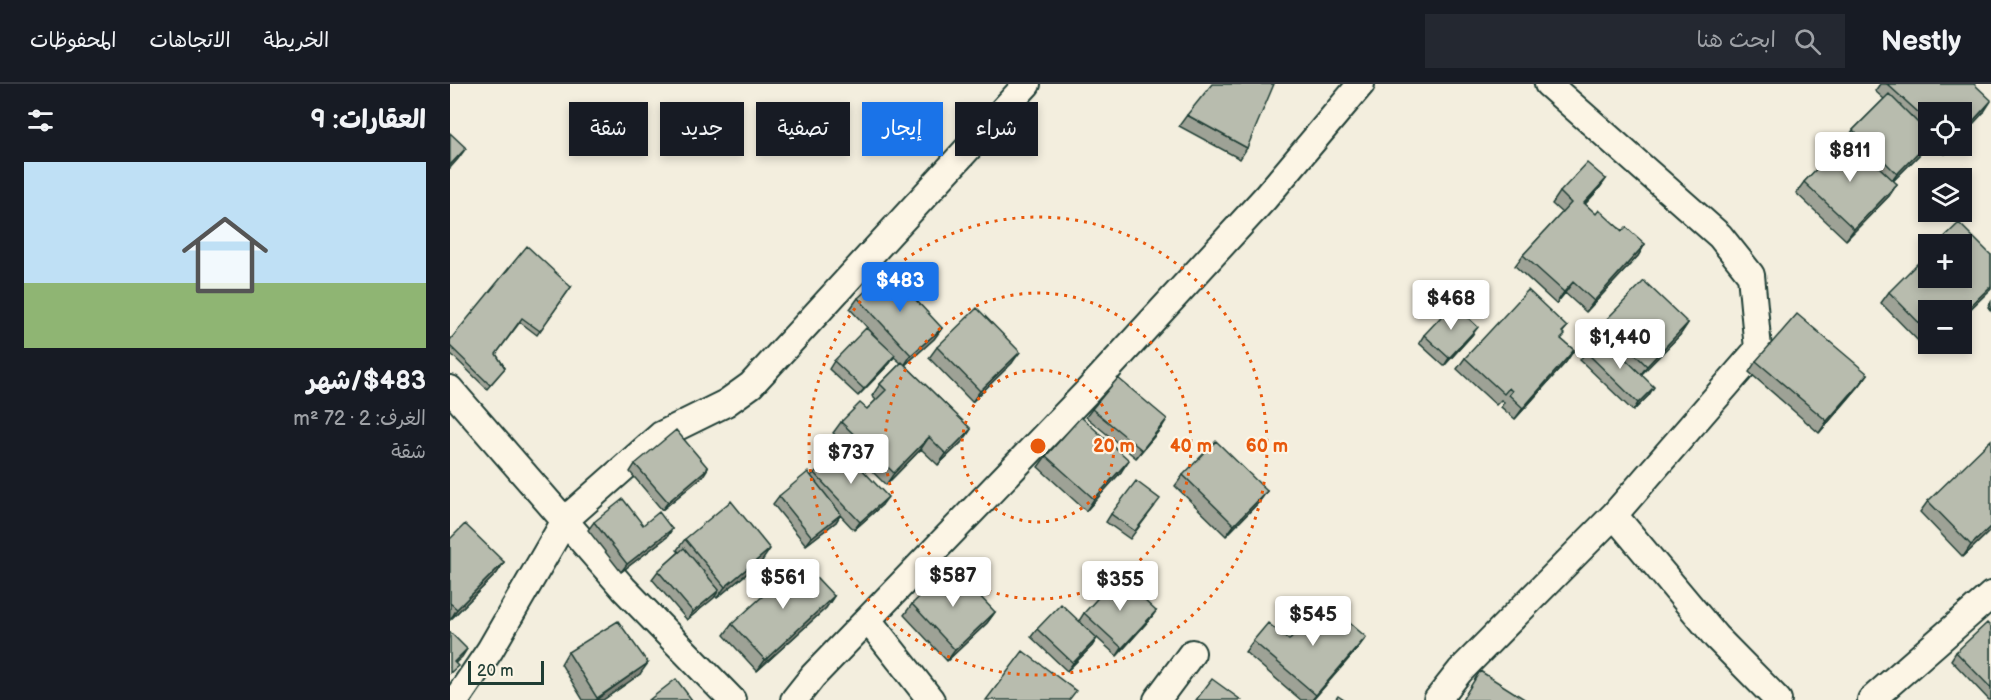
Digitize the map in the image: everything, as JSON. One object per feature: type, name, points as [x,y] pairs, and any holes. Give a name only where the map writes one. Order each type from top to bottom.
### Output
[{"type":"street","points":[[456,700],[490,650],[566,519],[661,435],[726,403],[751,386],[1027,84]]},
{"type":"street","points":[[794,700],[813,676],[1085,393],[1265,198],[1361,84]]},
{"type":"street","points":[[1437,700],[1461,671],[1614,515],[1758,349],[1751,275],[1719,236],[1548,84]]},
{"type":"street","points":[[450,389],[624,588],[732,700]]},
{"type":"street","points":[[1614,515],[1716,637],[1778,700]]},
{"type":"street","points":[[1871,700],[1991,595]]},
{"type":"street","points":[[868,620],[932,700]]},
{"type":"street","points":[[1157,700],[1192,653]]},
{"type":"building","points":[[1212,84],[1274,84],[1247,148],[1187,115]]},
{"type":"building","points":[[1887,84],[1974,84],[1991,100],[1972,122],[1972,102],[1918,102],[1918,112]]},
{"type":"building","points":[[1889,94],[1918,123],[1918,152],[1897,174],[1853,130]]},
{"type":"building","points":[[450,133],[466,148],[450,165]]},
{"type":"building","points":[[1847,137],[1897,184],[1854,229],[1804,182]]},
{"type":"building","points":[[1587,163],[1606,179],[1584,203],[1596,214],[1599,210],[1622,231],[1626,227],[1645,244],[1594,301],[1573,282],[1564,292],[1523,255],[1571,203],[1560,192]]},
{"type":"building","points":[[1959,223],[1970,234],[1947,234]]},
{"type":"building","points":[[1972,236],[1991,255],[1991,286],[1972,304],[1972,300],[1918,300],[1918,322],[1889,292],[1918,263],[1918,288],[1972,288]]},
{"type":"building","points":[[527,246],[571,287],[540,331],[522,318],[496,354],[505,368],[490,385],[450,346],[450,340]]},
{"type":"building","points":[[888,270],[942,328],[911,355],[858,298]]},
{"type":"building","points":[[1644,281],[1688,323],[1647,366],[1603,323]]},
{"type":"building","points":[[1528,290],[1567,327],[1562,332],[1565,335],[1561,339],[1574,350],[1523,408],[1509,395],[1512,391],[1509,388],[1504,394],[1465,358]]},
{"type":"building","points":[[1453,304],[1478,327],[1449,358],[1424,335]]},
{"type":"building","points":[[977,308],[1020,352],[980,391],[937,347]]},
{"type":"building","points":[[1797,314],[1868,374],[1827,421],[1756,361]]},
{"type":"building","points":[[866,328],[895,355],[864,389],[834,361]]},
{"type":"building","points":[[1602,336],[1654,387],[1638,403],[1586,352]]},
{"type":"building","points":[[902,362],[971,429],[946,454],[929,437],[894,473],[841,422],[860,403],[867,409],[886,390],[880,384]]},
{"type":"building","points":[[1118,378],[1167,419],[1142,450],[1092,409]]},
{"type":"building","points":[[1081,417],[1129,460],[1094,499],[1046,456]]},
{"type":"building","points":[[676,430],[708,468],[668,502],[635,464]]},
{"type":"building","points":[[1991,440],[1991,526],[1971,545],[1928,501]]},
{"type":"building","points":[[1216,441],[1267,491],[1234,525],[1183,475]]},
{"type":"building","points":[[841,447],[888,497],[860,522],[814,473]]},
{"type":"building","points":[[808,472],[841,514],[812,537],[779,496]]},
{"type":"building","points":[[1136,481],[1160,499],[1135,531],[1111,514]]},
{"type":"building","points":[[623,499],[643,525],[659,512],[672,529],[627,564],[594,522]]},
{"type":"building","points":[[731,501],[770,549],[725,587],[685,539]]},
{"type":"building","points":[[465,524],[504,562],[457,609],[450,603],[450,539]]},
{"type":"building","points":[[684,548],[719,590],[693,612],[658,571]]},
{"type":"building","points":[[801,561],[834,596],[765,660],[732,624]]},
{"type":"building","points":[[951,566],[995,612],[955,650],[912,604]]},
{"type":"building","points":[[1118,576],[1156,611],[1122,648],[1084,613]]},
{"type":"building","points":[[1323,600],[1366,637],[1316,695],[1253,641],[1268,623],[1289,640]]},
{"type":"building","points":[[1061,604],[1097,638],[1073,663],[1037,629]]},
{"type":"building","points":[[618,621],[648,663],[597,698],[568,652]]},
{"type":"building","points":[[1987,623],[1991,627],[1991,688],[1956,652]]},
{"type":"building","points":[[450,632],[467,649],[454,662],[458,666],[450,673]]},
{"type":"building","points":[[1023,651],[1076,691],[1069,700],[986,700]]},
{"type":"building","points":[[1480,671],[1526,700],[1462,700]]},
{"type":"building","points":[[676,679],[692,700],[649,700]]},
{"type":"building","points":[[1212,679],[1241,700],[1196,700]]}]
